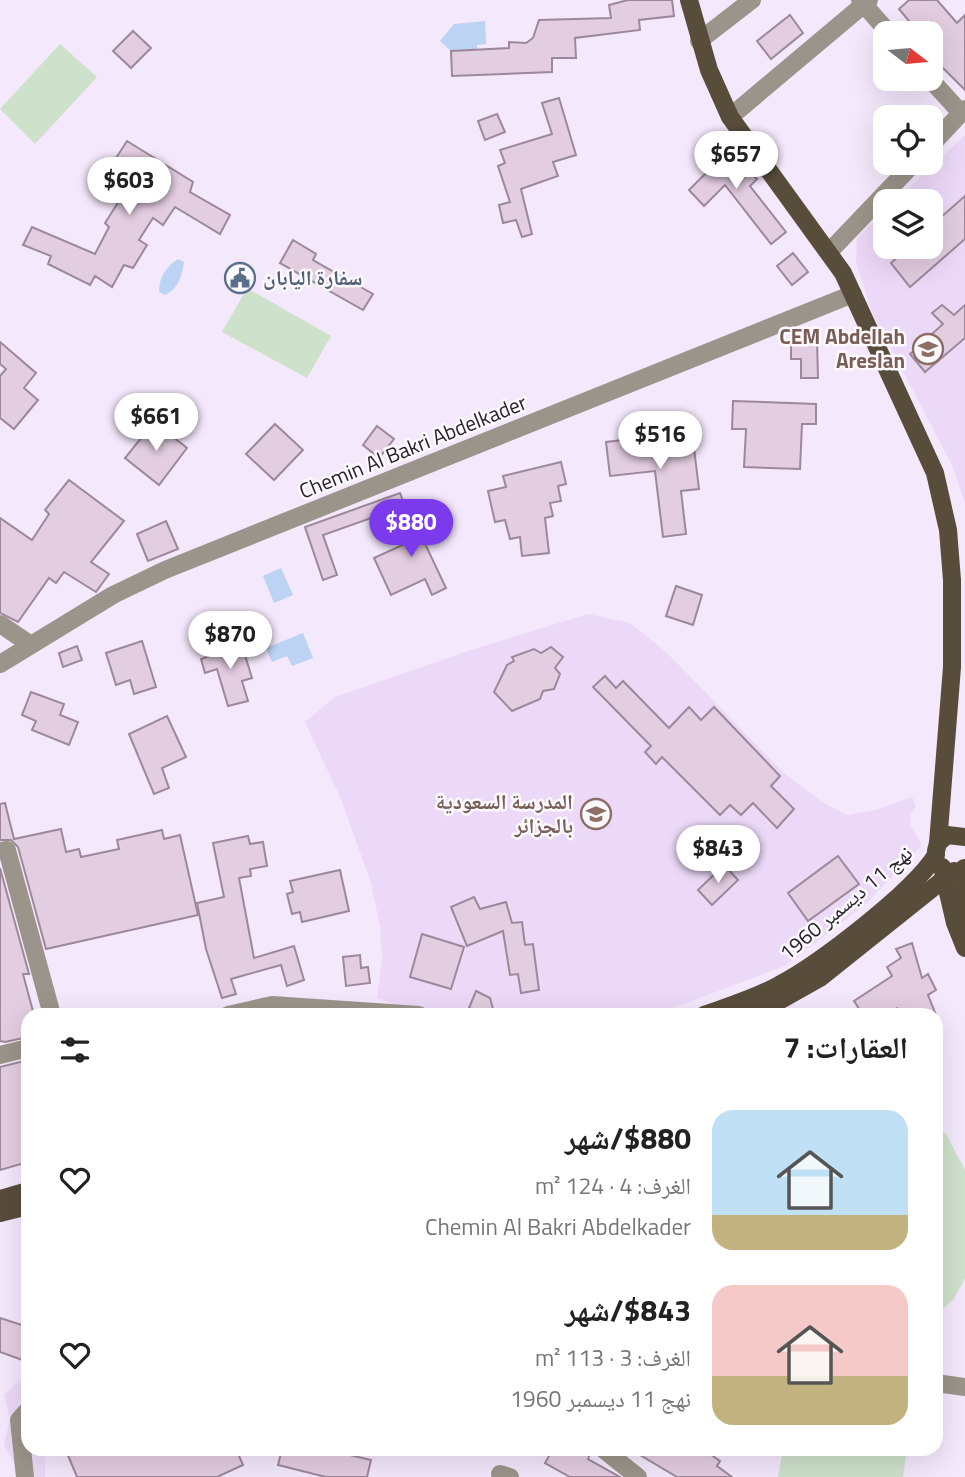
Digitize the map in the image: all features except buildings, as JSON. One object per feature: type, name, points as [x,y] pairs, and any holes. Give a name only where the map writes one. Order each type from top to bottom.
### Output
[{"type":"main road","points":[[690,0],[699,41],[730,117],[829,252],[853,294],[935,473],[948,530],[952,580],[952,667],[944,777],[949,864]]},
{"type":"main road","points":[[944,777],[961,833],[947,835],[949,864],[965,950]]},
{"type":"main road","name":"نهج 11 ديسمبر 1960","points":[[724,1008],[758,996],[796,975],[910,886],[949,864]]},
{"type":"main road","name":"نهج 11 ديسمبر 1960","points":[[772,1008],[820,978],[949,864]]},
{"type":"main road","points":[[0,1199],[21,1193]]},
{"type":"main road","points":[[0,1213],[21,1208]]},
{"type":"street","points":[[699,41],[752,0]]},
{"type":"street","points":[[730,117],[864,2],[879,21]]},
{"type":"street","points":[[942,91],[963,111],[943,132]]},
{"type":"street","points":[[829,252],[903,175]]},
{"type":"street","name":"Chemin Al Bakri Abdelkader","points":[[0,664],[113,595],[164,570],[853,294]]},
{"type":"street","points":[[0,624],[31,645]]},
{"type":"street","points":[[0,852],[7,850],[50,1008]]},
{"type":"street","points":[[259,1008],[272,1005],[316,1008]]},
{"type":"street","points":[[0,1055],[21,1050]]},
{"type":"street","points":[[943,1384],[965,1387]]},
{"type":"street","points":[[21,1418],[21,1439]]},
{"type":"street","points":[[23,1456],[25,1477]]},
{"type":"street","points":[[612,1456],[639,1477]]},
{"type":"shaded area","name":"CEM Abdellah Areslan","points":[[965,135],[965,503],[952,465],[872,312],[856,262],[857,238],[873,222],[873,259],[943,259],[943,189],[908,189],[923,175],[943,175],[943,156]]},
{"type":"shaded area","name":"المدرسة السعودية بالجزائر","points":[[588,614],[630,623],[666,652],[785,774],[822,802],[847,815],[876,810],[912,797],[916,806],[911,814],[910,825],[922,845],[866,904],[785,966],[673,1008],[404,1008],[377,998],[382,958],[380,927],[371,883],[341,799],[305,722],[335,697],[474,649]]},
{"type":"shaded area","points":[[21,1379],[21,1456],[45,1456],[45,1477],[22,1477],[4,1445],[10,1419],[4,1395]]},
{"type":"green space","points":[[60,44],[97,77],[35,144],[0,109]]},
{"type":"green space","points":[[247,288],[331,336],[307,378],[222,332]]},
{"type":"green space","points":[[943,1132],[965,1170],[965,1278],[954,1299],[943,1309]]},
{"type":"green space","points":[[782,1456],[906,1456],[903,1477],[778,1477]]},
{"type":"water","points":[[485,21],[486,44],[477,45],[477,61],[451,51],[440,41],[454,24]]},
{"type":"water","points":[[178,259],[184,262],[181,277],[176,286],[165,295],[159,292],[162,277]]},
{"type":"water","points":[[281,568],[293,595],[274,603],[263,576]]},
{"type":"water","points":[[303,633],[313,658],[292,666],[287,656],[272,662],[266,648]]},
{"type":"place","name":"سفارة اليابان","points":[[240,278]]},
{"type":"place","name":"CEM Abdellah Areslan","points":[[928,349]]},
{"type":"place","name":"المدرسة السعودية بالجزائر","points":[[596,814]]}]
